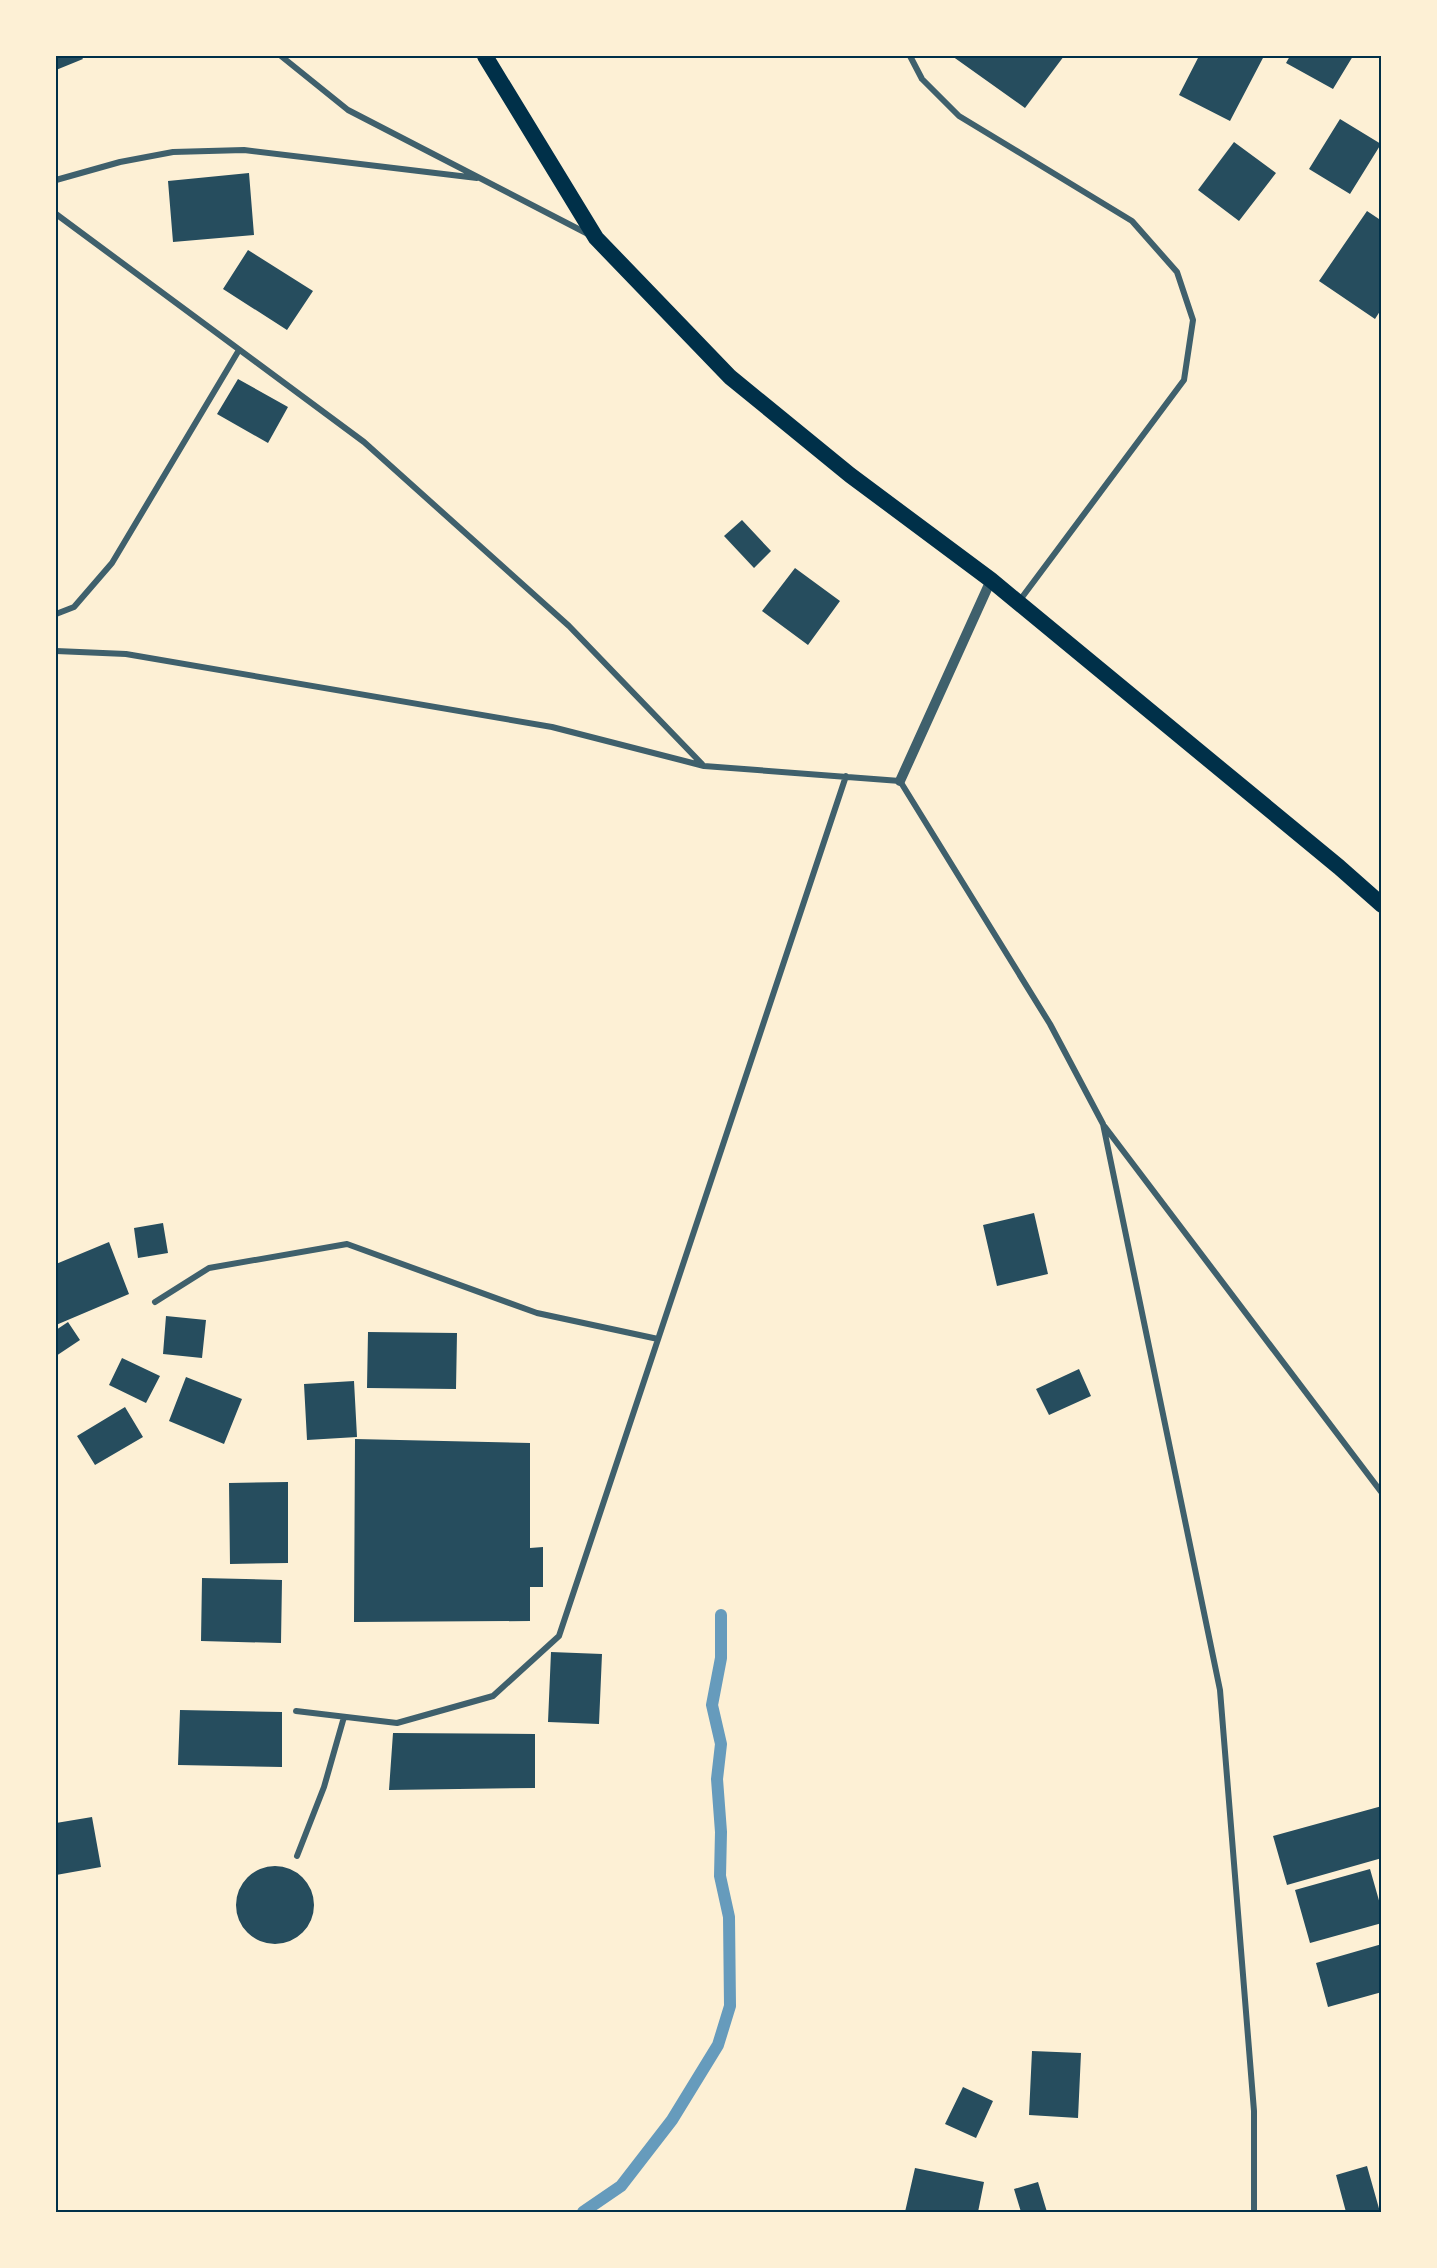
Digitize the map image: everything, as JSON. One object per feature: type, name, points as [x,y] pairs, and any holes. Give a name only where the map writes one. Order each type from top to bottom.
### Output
[{"type":"highway","points":[[485,56],[596,238],[730,377],[850,475],[992,580],[1382,905]]},
{"type":"street","points":[[281,56],[348,110],[596,238]]},
{"type":"street","points":[[910,56],[922,79],[959,116],[1132,222],[1177,272],[1193,320],[1184,380],[1018,602]]},
{"type":"street","points":[[56,180],[120,162],[173,152],[244,150],[477,178]]},
{"type":"street","points":[[56,214],[373,450],[569,626],[704,766]]},
{"type":"street","points":[[56,614],[74,607],[112,563],[239,350]]},
{"type":"street","points":[[900,781],[992,580]]},
{"type":"street","points":[[56,651],[126,654],[541,725],[704,766],[900,781]]},
{"type":"street","points":[[296,1711],[398,1723],[493,1696],[559,1636],[846,776]]},
{"type":"street","points":[[900,781],[1050,1024],[1103,1124],[1382,1493]]},
{"type":"street","points":[[1103,1124],[1220,1690],[1254,2111],[1254,2212]]},
{"type":"street","points":[[155,1302],[209,1269],[347,1244],[537,1313],[658,1339]]},
{"type":"street","points":[[297,1856],[324,1787],[344,1717]]},
{"type":"building","points":[[56,56],[81,56],[83,59],[56,70]]},
{"type":"building","points":[[952,56],[1064,56],[1025,108]]},
{"type":"building","points":[[1199,56],[1264,56],[1230,121],[1179,95]]},
{"type":"building","points":[[1290,56],[1353,56],[1333,89],[1286,63]]},
{"type":"building","points":[[1340,119],[1381,144],[1350,194],[1309,169]]},
{"type":"building","points":[[1234,142],[1276,173],[1239,221],[1198,190]]},
{"type":"building","points":[[249,173],[254,235],[173,242],[168,181]]},
{"type":"building","points":[[1367,211],[1382,221],[1382,308],[1375,319],[1319,281]]},
{"type":"building","points":[[248,250],[313,291],[287,330],[223,289]]},
{"type":"building","points":[[238,379],[288,407],[268,443],[217,414]]},
{"type":"building","points":[[742,520],[771,551],[754,568],[724,536]]},
{"type":"building","points":[[795,568],[840,601],[808,645],[762,611]]},
{"type":"building","points":[[1034,1213],[1048,1274],[997,1286],[983,1225]]},
{"type":"building","points":[[163,1223],[168,1253],[138,1258],[134,1228]]},
{"type":"building","points":[[109,1242],[129,1294],[56,1325],[56,1264]]},
{"type":"building","points":[[166,1316],[206,1320],[202,1358],[163,1354]]},
{"type":"building","points":[[68,1322],[80,1340],[56,1356],[56,1330]]},
{"type":"building","points":[[368,1332],[457,1333],[456,1389],[367,1388]]},
{"type":"building","points":[[122,1358],[160,1376],[146,1403],[109,1385]]},
{"type":"building","points":[[1079,1369],[1091,1396],[1049,1415],[1036,1389]]},
{"type":"building","points":[[186,1377],[242,1399],[224,1444],[169,1421]]},
{"type":"building","points":[[354,1381],[357,1437],[307,1440],[304,1384]]},
{"type":"building","points":[[125,1407],[143,1437],[95,1465],[77,1436]]},
{"type":"building","points":[[355,1439],[530,1443],[530,1548],[543,1547],[543,1587],[530,1587],[530,1621],[354,1622]]},
{"type":"building","points":[[288,1482],[288,1563],[230,1564],[229,1483]]},
{"type":"building","points":[[202,1578],[282,1580],[281,1643],[201,1641]]},
{"type":"building","points":[[551,1652],[602,1654],[599,1724],[548,1722]]},
{"type":"building","points":[[180,1710],[282,1712],[282,1767],[178,1765]]},
{"type":"building","points":[[393,1733],[535,1734],[535,1788],[389,1790]]},
{"type":"building","points":[[1382,1806],[1382,1858],[1287,1885],[1273,1836]]},
{"type":"building","points":[[92,1817],[101,1867],[56,1875],[56,1823]]},
{"type":"building","points":[[275,1866],[290,1869],[303,1877],[311,1890],[314,1905],[311,1920],[303,1933],[290,1941],[275,1944],[260,1941],[247,1933],[239,1920],[236,1905],[239,1890],[247,1877],[260,1869]]},
{"type":"building","points":[[1370,1869],[1382,1911],[1382,1923],[1310,1943],[1295,1890]]},
{"type":"building","points":[[1382,1944],[1382,1992],[1328,2007],[1316,1963]]},
{"type":"building","points":[[1032,2051],[1081,2053],[1078,2118],[1029,2115]]},
{"type":"building","points":[[963,2087],[993,2101],[976,2138],[945,2124]]},
{"type":"building","points":[[1367,2166],[1380,2212],[1346,2212],[1336,2175]]},
{"type":"building","points":[[915,2168],[984,2182],[978,2212],[905,2212]]},
{"type":"building","points":[[1038,2182],[1047,2212],[1021,2212],[1014,2189]]},
{"type":"waterway","points":[[583,2212],[621,2186],[672,2120],[718,2045],[730,2006],[729,1917],[720,1876],[721,1832],[717,1779],[721,1744],[712,1705],[721,1658],[721,1615]]}]
